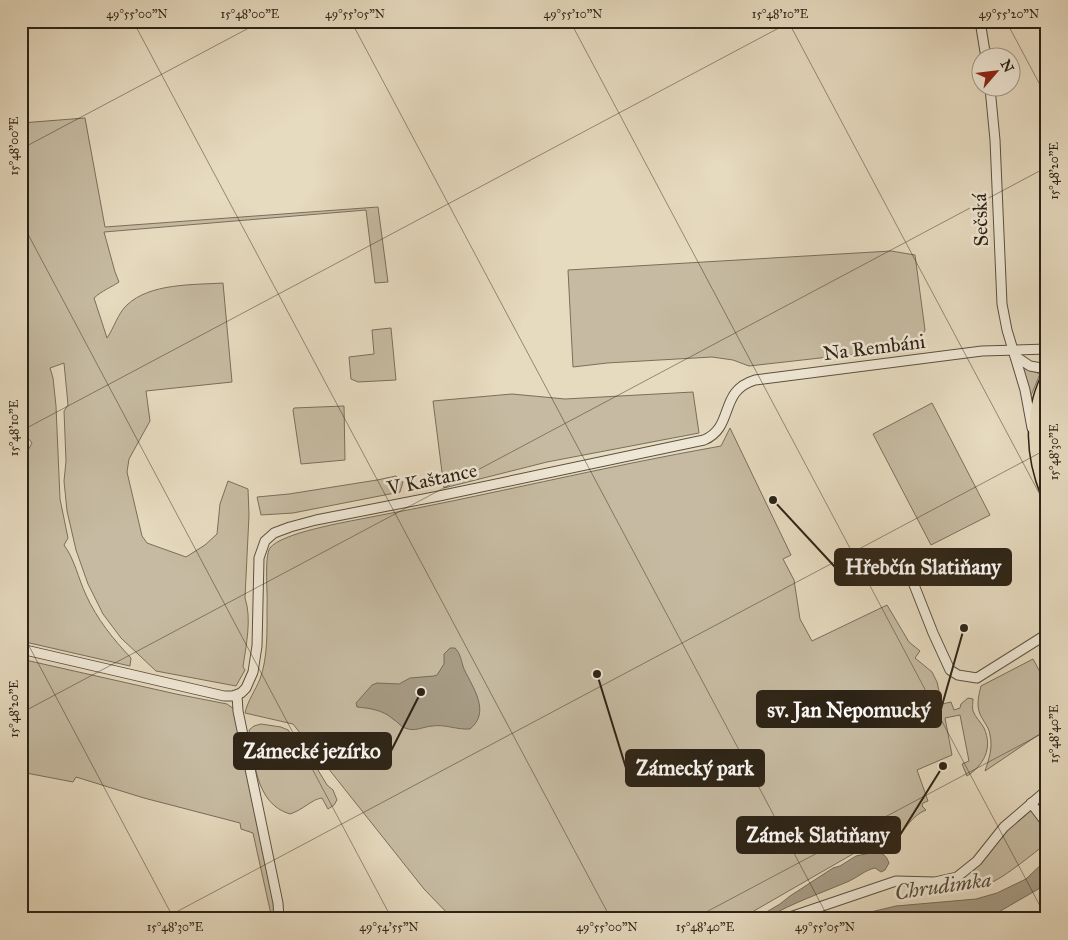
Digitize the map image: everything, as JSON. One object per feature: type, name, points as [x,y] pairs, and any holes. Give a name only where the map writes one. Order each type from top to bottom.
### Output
[{"type":"main road","points":[[1047,378],[1035,414],[1034,434],[1036,456],[1043,469],[1047,494]]},
{"type":"street","points":[[980,21],[984,48]]},
{"type":"street","name":"Sečská","points":[[991,98],[995,140],[1001,294],[1004,317],[1027,396],[1036,456]]},
{"type":"street","points":[[1014,352],[1047,349]]},
{"type":"street","points":[[1033,351],[1047,359]]},
{"type":"street","name":"Na Rembáni","points":[[740,387],[751,381],[770,378],[966,352],[1014,352]]},
{"type":"street","points":[[1014,352],[1030,366],[1047,369]]},
{"type":"street","name":"V Kaštance","points":[[236,695],[246,688],[253,672],[258,646],[259,558],[265,542],[274,533],[316,520],[704,440],[712,436],[720,427],[732,396],[740,387]]},
{"type":"street","points":[[905,562],[950,670],[958,675],[977,678],[1047,634]]},
{"type":"street","points":[[21,649],[224,696],[236,695],[278,904],[279,919]]},
{"type":"street","points":[[784,919],[900,880],[935,882],[957,878],[977,861],[1004,827],[1047,790]]},
{"type":"street","points":[[1031,803],[1047,824]]},
{"type":"shaded area","points":[[85,118],[105,227],[378,207],[388,282],[375,283],[366,210],[104,232],[119,282],[94,298],[107,338],[124,308],[136,298],[172,286],[223,283],[232,382],[146,391],[150,421],[129,459],[127,472],[142,536],[147,543],[186,557],[205,545],[217,534],[220,504],[228,481],[248,489],[249,515],[245,598],[248,632],[243,667],[245,670],[236,686],[156,671],[121,638],[103,614],[88,584],[76,550],[67,511],[64,481],[66,461],[64,411],[68,405],[64,363],[50,368],[56,406],[60,499],[68,538],[64,545],[71,557],[90,604],[118,644],[131,658],[130,666],[21,641],[21,455],[27,452],[32,443],[21,429],[21,123]]},
{"type":"shaded area","points":[[891,251],[915,255],[925,330],[919,341],[909,348],[749,366],[733,360],[712,357],[607,363],[573,367],[568,270]]},
{"type":"shaded area","points":[[391,328],[396,380],[358,382],[351,379],[349,357],[374,354],[372,330]]},
{"type":"shaded area","points":[[1021,366],[1040,374],[1030,398]]},
{"type":"shaded area","points":[[693,392],[699,433],[547,462],[444,488],[433,401],[512,394],[565,399]]},
{"type":"shaded area","points":[[932,403],[990,515],[931,545],[873,434]]},
{"type":"shaded area","points":[[344,406],[345,460],[301,464],[294,408]]},
{"type":"shaded area","points":[[730,428],[791,555],[783,559],[794,580],[800,619],[812,641],[887,605],[909,642],[920,651],[915,658],[932,672],[937,682],[942,704],[951,702],[954,710],[960,708],[961,704],[968,698],[973,699],[973,711],[987,735],[987,749],[982,761],[967,776],[962,764],[969,761],[960,715],[945,718],[952,755],[917,770],[928,801],[923,803],[922,806],[926,810],[910,822],[891,853],[886,847],[879,845],[858,851],[740,919],[453,919],[424,889],[293,724],[245,713],[263,671],[266,653],[267,567],[270,548],[276,543],[300,533],[330,525],[721,446]]},
{"type":"shaded area","points":[[396,476],[403,482],[400,492],[293,513],[261,515],[257,497],[289,494]]},
{"type":"shaded area","points":[[450,648],[455,648],[459,653],[480,708],[476,722],[470,729],[437,726],[409,729],[380,712],[357,707],[356,703],[372,685],[377,683],[399,684],[410,678],[437,675],[444,664],[444,654]]},
{"type":"shaded area","points":[[21,659],[227,704],[234,709],[274,904],[275,919],[272,919],[253,833],[241,829],[240,823],[144,798],[76,777],[73,782],[21,772]]},
{"type":"shaded area","points":[[1033,659],[1046,683],[1047,729],[985,771],[991,749],[991,740],[978,707],[981,686]]},
{"type":"shaded area","points":[[261,724],[288,730],[315,765],[327,785],[333,790],[337,800],[334,805],[328,809],[322,798],[290,814],[278,809],[270,801],[258,779],[249,730]]},
{"type":"shaded area","points":[[1030,808],[1047,828],[1047,843],[998,879],[985,884],[980,882],[972,870],[995,841]]},
{"type":"shaded area","points":[[875,852],[887,858],[889,863],[885,870],[881,872],[875,868],[871,869],[851,880],[768,917],[765,917],[763,914],[833,868],[856,856]]},
{"type":"shaded area","points":[[1047,859],[1047,884],[997,913],[977,917],[841,919],[896,906],[976,899],[997,893],[1026,879]]},
{"type":"waterway","points":[[757,919],[764,916]]},
{"type":"place","name":"Hřebčín Slatiňany","points":[[773,500]]},
{"type":"place","name":"sv. Jan Nepomucký","points":[[964,628]]},
{"type":"place","name":"Zámecký park","points":[[597,674]]},
{"type":"place","name":"Zámecké jezírko","points":[[421,692]]},
{"type":"place","name":"Zámek Slatiňany","points":[[943,766]]},
{"type":"water label","name":"Chrudimka","points":[[943,886]]}]
